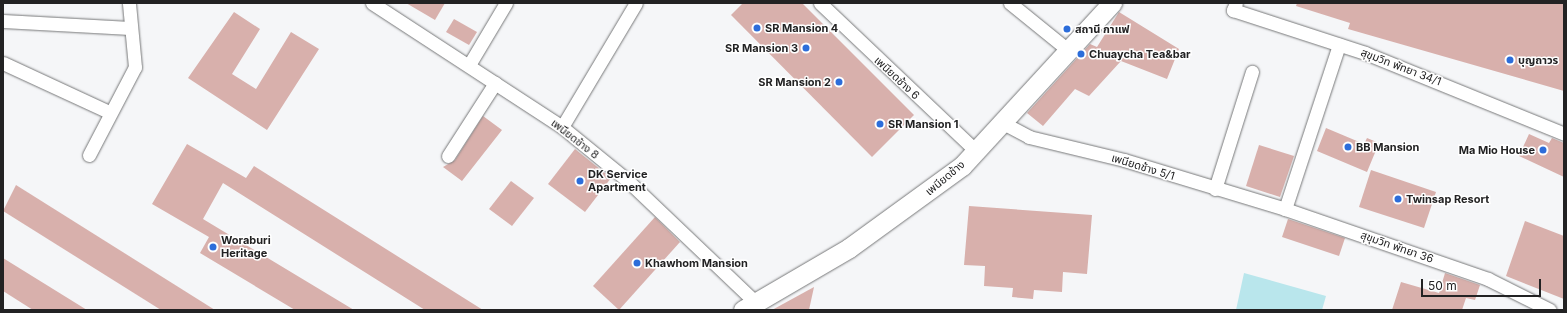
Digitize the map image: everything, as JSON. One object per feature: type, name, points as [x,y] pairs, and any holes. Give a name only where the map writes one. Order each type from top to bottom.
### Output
[{"type":"street","points":[[89,155],[109,112],[135,67],[130,28],[129,3]]},
{"type":"street","points":[[469,65],[506,3]]},
{"type":"street","points":[[562,127],[636,3]]},
{"type":"street","name":"เพนียดช้าง 6","points":[[820,3],[975,150]]},
{"type":"street","points":[[1010,3],[1068,50]]},
{"type":"street","name":"เพนียดช้าง 8","points":[[376,4],[562,127],[627,180],[749,307]]},
{"type":"street","name":"เพนียดช้าง","points":[[749,307],[903,212],[962,166],[975,150],[1003,123],[1107,5]]},
{"type":"street","name":"สุขุมวิท พัทยา 34/1","points":[[1235,6],[1515,112],[1564,134]]},
{"type":"street","points":[[3,21],[130,28]]},
{"type":"street","points":[[1285,209],[1339,45]]},
{"type":"street","points":[[3,63],[109,112]]},
{"type":"street","points":[[1215,189],[1252,72]]},
{"type":"street","points":[[448,156],[495,83]]},
{"type":"street","name":"เพนียดช้าง 5/1","points":[[1003,123],[1029,137],[1124,160],[1215,189],[1285,209]]},
{"type":"street","name":"สุขุมวิท พัทยา 36","points":[[1285,209],[1488,278],[1550,310]]},
{"type":"water","points":[[1244,273],[1326,296],[1322,310],[1236,310]]},
{"type":"building","points":[[406,3],[445,3],[435,20]]},
{"type":"building","points":[[743,3],[802,3],[914,115],[872,157],[731,15]]},
{"type":"building","name":"บุญถาวร","points":[[1297,3],[1564,3],[1564,91],[1348,29],[1350,23],[1296,6]]},
{"type":"building","points":[[234,12],[260,29],[232,74],[256,89],[291,32],[319,49],[267,130],[188,78]]},
{"type":"building","points":[[1119,12],[1179,49],[1167,79],[1121,61],[1089,96],[1075,89],[1043,126],[1027,113],[1090,44],[1097,47]]},
{"type":"building","points":[[454,19],[477,32],[469,45],[446,32]]},
{"type":"building","points":[[483,116],[502,130],[462,181],[443,167],[455,160]]},
{"type":"building","name":"BB Mansion","points":[[1326,128],[1364,144],[1367,138],[1379,143],[1367,172],[1317,151]]},
{"type":"building","name":"Ma Mio House","points":[[1529,134],[1549,143],[1552,138],[1564,143],[1564,177],[1519,156]]},
{"type":"building","points":[[187,144],[246,178],[254,166],[483,310],[425,310],[223,183],[203,219],[354,310],[295,310],[200,253],[209,237],[152,204]]},
{"type":"building","points":[[1259,145],[1294,156],[1280,197],[1246,186]]},
{"type":"building","name":"DK Service Apartment","points":[[575,149],[611,178],[585,212],[548,184]]},
{"type":"building","name":"Twinsap Resort","points":[[1371,170],[1436,192],[1424,228],[1359,207]]},
{"type":"building","points":[[511,181],[534,198],[512,226],[489,209]]},
{"type":"building","points":[[16,185],[215,310],[161,310],[3,211]]},
{"type":"building","points":[[969,206],[1092,215],[1087,274],[1063,272],[1062,292],[1034,290],[1033,299],[1012,297],[1013,288],[984,286],[985,266],[964,265]]},
{"type":"building","name":"Khawhom Mansion","points":[[655,217],[680,242],[619,310],[593,286]]},
{"type":"building","points":[[1288,219],[1345,238],[1339,256],[1282,237]]},
{"type":"building","points":[[1525,221],[1564,236],[1564,299],[1506,276]]},
{"type":"building","points":[[3,258],[87,310],[33,310],[3,291]]},
{"type":"building","points":[[1445,273],[1480,285],[1475,300],[1466,298],[1462,310],[1392,310],[1401,282],[1439,293]]},
{"type":"building","points":[[814,287],[809,310],[772,310]]},
{"type":"place","name":"SR Mansion 4","points":[[757,28]]},
{"type":"place","name":"สถานี กาแฟ","points":[[1067,29]]},
{"type":"place","name":"SR Mansion 3","points":[[806,48]]},
{"type":"place","name":"Chuaycha Tea&bar","points":[[1081,54]]},
{"type":"place","name":"บุญถาวร","points":[[1510,60]]},
{"type":"place","name":"SR Mansion 2","points":[[839,82]]},
{"type":"place","name":"SR Mansion 1","points":[[880,124]]},
{"type":"place","name":"BB Mansion","points":[[1348,147]]},
{"type":"place","name":"Ma Mio House","points":[[1543,150]]},
{"type":"place","name":"DK Service Apartment","points":[[580,181]]},
{"type":"place","name":"Twinsap Resort","points":[[1398,199]]},
{"type":"place","name":"Woraburi Heritage","points":[[213,247]]},
{"type":"place","name":"Khawhom Mansion","points":[[637,263]]}]
